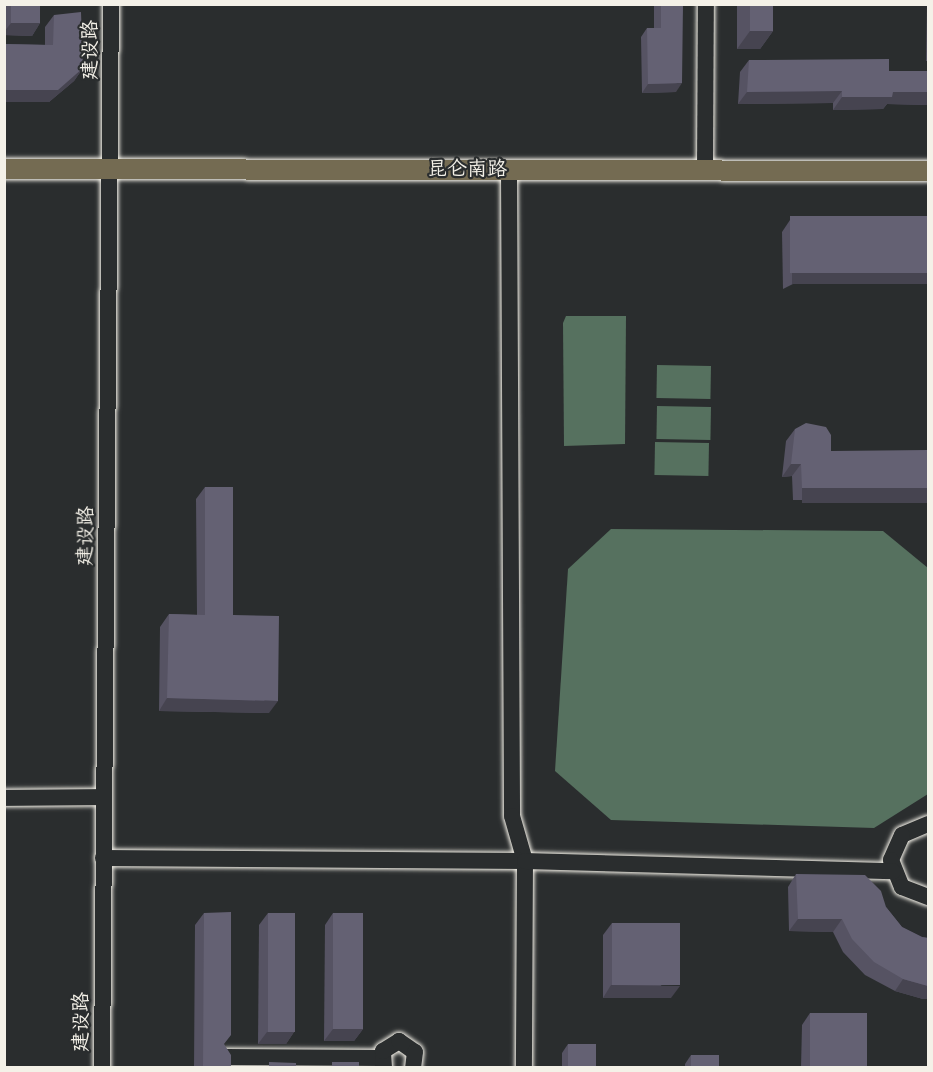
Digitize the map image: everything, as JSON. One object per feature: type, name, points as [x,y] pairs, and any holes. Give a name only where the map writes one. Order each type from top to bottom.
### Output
[{"type":"main road","name":"昆仑南路","points":[[4,168],[928,171]]},
{"type":"street","name":"建设路","points":[[102,1068],[103,797],[112,170],[111,4]]},
{"type":"street","points":[[705,171],[706,4]]},
{"type":"street","points":[[509,169],[512,816],[525,861],[524,1068]]},
{"type":"street","points":[[4,798],[103,797]]},
{"type":"street","points":[[928,824],[902,835],[894,846],[893,871],[902,887],[928,897]]},
{"type":"street","points":[[103,858],[525,861],[893,871]]},
{"type":"street","points":[[226,1057],[383,1063],[393,1042],[406,1042],[415,1052],[413,1068]]},
{"type":"green space","points":[[566,316],[626,316],[625,444],[564,446],[563,323]]},
{"type":"green space","points":[[657,365],[711,366],[710,399],[656,398]]},
{"type":"green space","points":[[657,406],[711,407],[710,440],[656,439]]},
{"type":"green space","points":[[655,442],[709,443],[708,476],[654,475]]},
{"type":"green space","points":[[611,529],[883,531],[928,568],[928,794],[874,828],[611,820],[555,771],[568,569]]},
{"type":"building","points":[[11,4],[40,4],[40,23],[11,23]]},
{"type":"building","points":[[661,4],[683,4],[682,83],[648,84],[647,28],[661,28]]},
{"type":"building","points":[[750,4],[773,4],[773,31],[750,31]]},
{"type":"building","points":[[81,12],[83,68],[58,90],[4,90],[4,44],[53,45],[54,15]]},
{"type":"building","points":[[889,59],[889,71],[928,71],[928,92],[893,92],[892,97],[842,97],[842,91],[747,92],[749,60]]},
{"type":"building","points":[[790,216],[928,216],[928,273],[790,273]]},
{"type":"building","points":[[806,423],[826,427],[831,435],[831,451],[928,450],[928,488],[802,488],[801,464],[791,464],[795,429]]},
{"type":"building","points":[[205,487],[233,487],[233,615],[279,616],[278,701],[167,698],[169,614],[205,615]]},
{"type":"building","points":[[796,874],[865,875],[881,891],[886,907],[902,927],[928,938],[928,986],[903,979],[874,962],[852,939],[842,919],[798,919]]},
{"type":"building","points":[[231,912],[231,1035],[224,1044],[231,1055],[231,1068],[203,1068],[204,913]]},
{"type":"building","points":[[268,913],[295,913],[295,1032],[268,1032]]},
{"type":"building","points":[[333,913],[363,913],[363,1029],[333,1029]]},
{"type":"building","points":[[612,923],[680,923],[680,985],[612,985]]},
{"type":"building","points":[[810,1013],[867,1013],[867,1068],[810,1068]]},
{"type":"building","points":[[568,1044],[596,1044],[596,1068],[568,1068]]},
{"type":"building","points":[[691,1055],[719,1055],[719,1068],[691,1068]]},
{"type":"building","points":[[269,1062],[296,1063],[296,1068],[269,1068]]},
{"type":"building","points":[[332,1062],[359,1062],[359,1068],[332,1068]]}]
